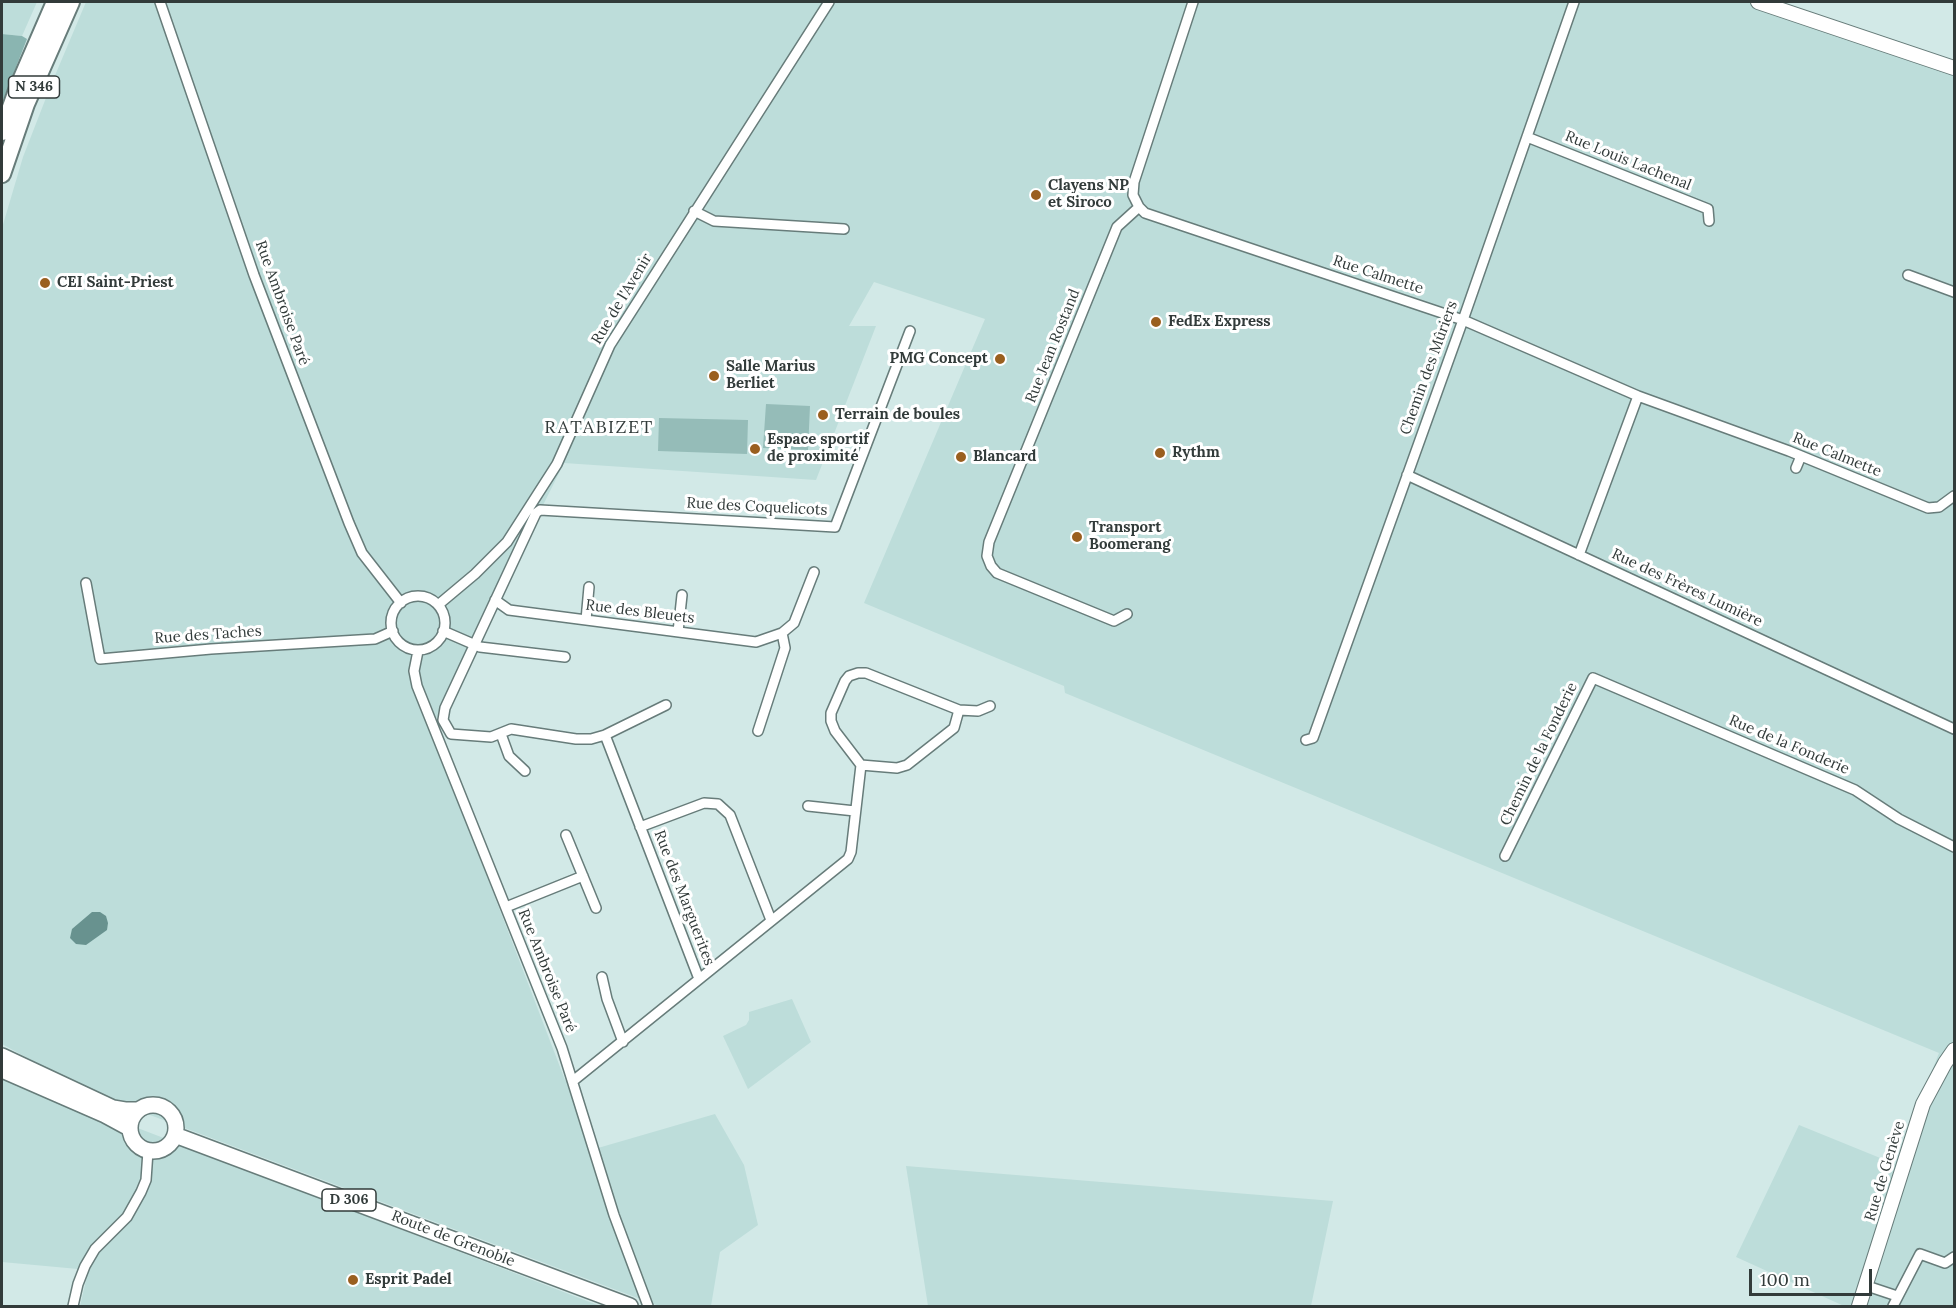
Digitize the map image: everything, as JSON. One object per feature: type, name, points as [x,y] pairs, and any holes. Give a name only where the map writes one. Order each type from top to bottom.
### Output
[{"type":"highway","name":"N 346","points":[[2,132],[18,86],[55,2]]},
{"type":"highway","name":"N 346","points":[[2,174],[26,104],[71,2]]},
{"type":"main road","points":[[2,1056],[113,1108],[138,1110],[154,1104],[165,1108],[175,1119],[175,1135],[168,1146],[148,1151],[134,1142],[129,1128],[138,1110]]},
{"type":"main road","points":[[2,1070],[105,1115],[129,1128]]},
{"type":"main road","name":"Route de Grenoble","points":[[175,1135],[630,1306]]},
{"type":"street","name":"Rue Ambroise Paré","points":[[160,2],[254,275],[349,523],[362,554],[401,603]]},
{"type":"street","name":"Rue de l'Avenir","points":[[438,605],[475,574],[507,542],[557,465],[610,345],[829,2]]},
{"type":"street","points":[[1139,207],[1133,195],[1134,182],[1193,2]]},
{"type":"street","name":"Chemin des Mûriers","points":[[1306,740],[1313,738],[1574,2]]},
{"type":"street","points":[[1758,2],[1954,68]]},
{"type":"street","name":"Rue Louis Lachenal","points":[[1527,137],[1708,209],[1709,221]]},
{"type":"street","name":"Rue Calmette","points":[[1139,207],[1145,213],[1155,217],[1463,320],[1638,396],[1801,456],[1928,508],[1939,507],[1954,496]]},
{"type":"street","name":"Rue Jean Rostand","points":[[1127,614],[1114,621],[997,573],[987,556],[989,542],[1117,227],[1139,207]]},
{"type":"street","points":[[694,212],[714,221],[844,229]]},
{"type":"street","points":[[1908,275],[1954,292]]},
{"type":"street","name":"Rue des Coquelicots","points":[[495,600],[536,513],[540,510],[835,527],[910,331]]},
{"type":"street","points":[[1579,555],[1638,396]]},
{"type":"street","points":[[1796,468],[1801,456]]},
{"type":"street","name":"Rue des Frères Lumière","points":[[1407,475],[1954,729]]},
{"type":"street","points":[[758,731],[785,648],[782,633],[794,623],[814,572]]},
{"type":"street","name":"Rue des Taches","points":[[86,583],[100,659],[211,649],[375,639],[393,631]]},
{"type":"street","points":[[586,620],[589,587]]},
{"type":"street","points":[[422,596],[429,597],[438,605],[444,617],[443,631],[436,642],[418,651],[405,648],[393,631],[392,619],[401,603],[409,597],[422,596]]},
{"type":"street","points":[[678,632],[682,596]]},
{"type":"street","points":[[495,600],[445,708],[443,720],[451,734],[490,737],[510,729],[576,739],[591,739],[605,735],[666,705]]},
{"type":"street","name":"Rue des Bleuets","points":[[495,600],[509,610],[756,642],[782,633]]},
{"type":"street","points":[[443,631],[474,645],[565,657]]},
{"type":"street","name":"Rue Ambroise Paré","points":[[418,651],[414,671],[417,686],[573,1081],[614,1215],[648,1306]]},
{"type":"street","points":[[771,920],[848,859],[851,852],[861,765],[834,731],[831,721],[831,713],[849,676],[866,673],[959,710],[978,711],[990,706]]},
{"type":"street","name":"Chemin de la Fonderie","points":[[1505,856],[1593,678],[1606,682]]},
{"type":"street","name":"Rue de la Fonderie","points":[[1606,682],[1855,790],[1899,819],[1954,847]]},
{"type":"street","points":[[861,765],[897,768],[907,765],[954,728],[959,710]]},
{"type":"street","points":[[501,734],[510,756],[525,771]]},
{"type":"street","name":"Rue des Marguerites","points":[[605,735],[699,979]]},
{"type":"street","name":"Rue des Marguerites","points":[[573,1081],[771,920],[730,815],[718,804],[704,803],[640,826]]},
{"type":"street","points":[[808,806],[855,811]]},
{"type":"street","points":[[566,835],[596,908]]},
{"type":"street","points":[[506,907],[583,876]]},
{"type":"street","points":[[602,977],[607,999],[623,1042]]},
{"type":"street","name":"Rue de Genève","points":[[1859,1306],[1923,1104],[1954,1050]]},
{"type":"street","points":[[73,1306],[85,1266],[95,1250],[127,1217],[141,1192],[146,1180],[148,1151]]},
{"type":"street","points":[[1893,1306],[1920,1254],[1945,1263],[1954,1257]]},
{"type":"street","points":[[1867,1286],[1897,1296]]},
{"type":"shaded area","points":[[2,2],[37,2],[22,36],[2,34]]},
{"type":"shaded area","points":[[86,2],[1781,2],[1954,60],[1954,1306],[1844,1306],[1736,1257],[1799,1125],[1895,1164],[1939,1053],[1065,693],[1064,686],[864,603],[985,319],[874,282],[849,326],[876,326],[816,480],[564,463],[431,730],[565,1080],[580,1086],[598,1148],[715,1114],[744,1165],[758,1225],[720,1252],[711,1306],[659,1306],[126,1106],[62,1077],[2,1044],[2,228],[23,157]]},
{"type":"shaded area","points":[[2,34],[22,36],[27,39],[2,103]]},
{"type":"shaded area","points":[[766,404],[810,406],[808,450],[763,448]]},
{"type":"shaded area","points":[[659,418],[748,420],[747,454],[658,451]]},
{"type":"shaded area","points":[[92,912],[100,912],[106,916],[107,930],[86,945],[76,944],[70,938],[72,929]]},
{"type":"shaded area","points":[[792,999],[811,1042],[748,1089],[723,1036],[746,1025],[749,1012]]},
{"type":"shaded area","points":[[2,1076],[600,1306],[80,1306],[88,1272],[78,1269],[2,1262]]},
{"type":"shaded area","points":[[906,1166],[1333,1201],[1311,1306],[928,1306]]},
{"type":"place","name":"Clayens NP et Siroco","points":[[1036,195]]},
{"type":"place","name":"CEI Saint-Priest","points":[[45,283]]},
{"type":"place","name":"FedEx Express","points":[[1156,322]]},
{"type":"place","name":"PMG Concept","points":[[1000,359]]},
{"type":"place","name":"Salle Marius Berliet","points":[[714,376]]},
{"type":"place","name":"Terrain de boules","points":[[823,415]]},
{"type":"place","name":"Espace sportif de proximité","points":[[755,449]]},
{"type":"place","name":"Rythm","points":[[1160,453]]},
{"type":"place","name":"Blancard","points":[[961,457]]},
{"type":"place","name":"Transport Boomerang","points":[[1077,537]]},
{"type":"place","name":"Esprit Padel","points":[[353,1280]]},
{"type":"district","name":"RATABIZET","points":[[599,428]]}]
